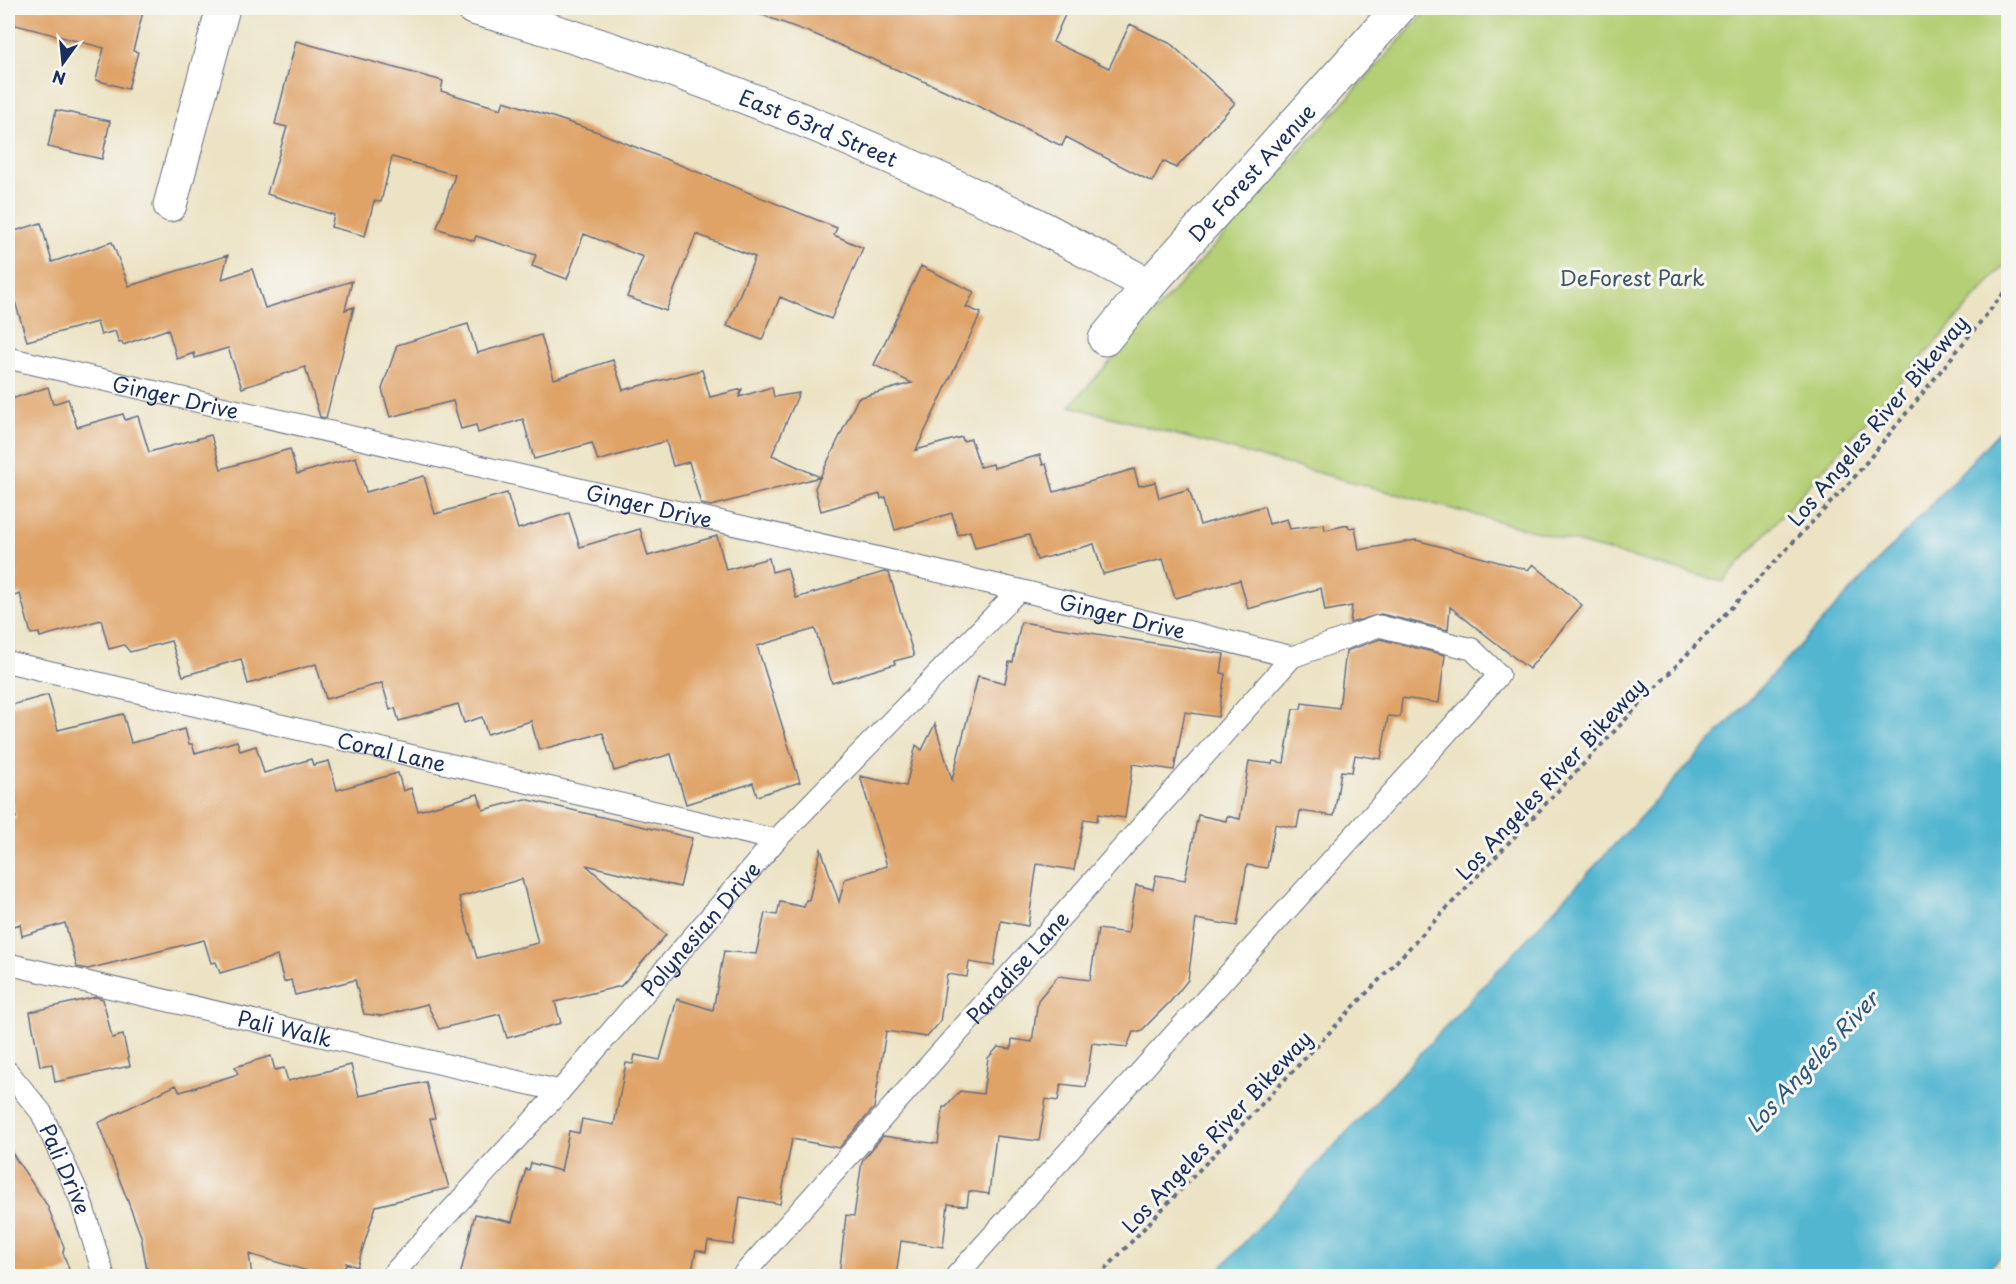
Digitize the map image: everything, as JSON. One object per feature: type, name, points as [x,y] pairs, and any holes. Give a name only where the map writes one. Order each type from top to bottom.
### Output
[{"type":"street","points":[[170,205],[223,8]]},
{"type":"street","name":"East 63rd Street","points":[[473,8],[526,21],[700,79],[871,148],[1023,218],[1149,285]]},
{"type":"street","name":"De Forest Avenue","points":[[1105,339],[1149,285],[1399,8]]},
{"type":"lane","name":"Ginger Drive","points":[[8,358],[1019,590],[1292,657]]},
{"type":"lane","name":"Polynesian Drive","points":[[391,1276],[560,1091],[776,840],[1019,590]]},
{"type":"lane","points":[[956,1276],[1499,675],[1472,649],[1379,626],[1292,657]]},
{"type":"lane","name":"Paradise Lane","points":[[742,1276],[1292,657]]},
{"type":"lane","name":"Coral Lane","points":[[8,662],[776,840]]},
{"type":"lane","name":"Pali Walk","points":[[8,964],[560,1091]]},
{"type":"lane","name":"Pali Drive","points":[[8,1072],[41,1112],[80,1198],[104,1276]]},
{"type":"path","name":"Los Angeles River Bikeway","points":[[1100,1276],[1851,480],[2008,288]]},
{"type":"green space","name":"DeForest Park","points":[[1429,8],[2008,8],[2008,261],[1723,582],[1070,406]]},
{"type":"water","name":"Los Angeles River","points":[[2008,422],[2008,1247],[1982,1276],[1213,1276]]},
{"type":"building","points":[[8,8],[124,8],[143,12],[133,51],[138,52],[128,89],[96,80],[104,48],[8,23]]},
{"type":"building","points":[[752,8],[1068,8],[1053,42],[1109,68],[1130,24],[1171,44],[1235,103],[1176,168],[1163,161],[1152,182],[1066,137],[1062,146],[944,90],[814,34],[751,11]]},
{"type":"building","points":[[296,41],[443,81],[441,91],[501,109],[504,101],[598,132],[837,228],[834,235],[863,248],[831,319],[780,297],[762,340],[727,326],[755,257],[696,234],[666,311],[627,297],[643,257],[584,234],[567,279],[532,266],[536,255],[476,236],[474,241],[437,228],[455,175],[392,157],[381,202],[374,201],[365,236],[331,227],[334,215],[267,194],[287,127],[275,124]]},
{"type":"building","points":[[56,110],[110,121],[102,159],[48,147]]},
{"type":"building","points":[[41,223],[52,262],[112,242],[129,286],[228,255],[222,279],[252,269],[265,308],[352,281],[345,310],[354,307],[326,418],[320,417],[305,367],[242,388],[228,348],[195,358],[194,353],[177,359],[168,329],[123,345],[122,342],[119,343],[115,331],[101,335],[97,322],[27,341],[13,295],[8,296],[8,233]]},
{"type":"building","points":[[921,266],[974,292],[966,307],[981,313],[916,450],[962,437],[963,441],[971,439],[980,467],[993,464],[994,468],[1040,455],[1043,465],[1046,464],[1054,492],[1134,469],[1139,486],[1155,482],[1159,498],[1189,489],[1200,525],[1264,506],[1269,524],[1287,519],[1290,529],[1324,524],[1325,530],[1348,525],[1349,528],[1355,527],[1359,550],[1416,540],[1528,570],[1533,564],[1582,605],[1529,669],[1450,607],[1448,630],[1381,614],[1350,623],[1352,606],[1325,611],[1321,588],[1248,609],[1240,580],[1175,598],[1163,559],[1103,574],[1094,544],[1037,560],[1029,535],[975,548],[970,531],[958,535],[952,513],[895,530],[886,497],[881,499],[880,494],[821,511],[815,488],[858,398],[912,383],[874,365]]},
{"type":"building","points":[[468,324],[477,353],[541,335],[554,379],[613,360],[623,390],[702,370],[710,397],[742,389],[739,397],[772,387],[774,397],[799,393],[772,455],[820,477],[711,506],[701,504],[689,462],[673,466],[666,441],[598,461],[592,443],[534,459],[523,419],[478,433],[476,425],[461,429],[453,401],[390,417],[382,389],[397,345]]},
{"type":"building","points":[[48,387],[53,404],[68,399],[77,427],[123,414],[125,420],[138,416],[149,452],[211,435],[221,469],[290,449],[297,474],[356,457],[366,492],[424,476],[435,514],[507,493],[518,529],[569,513],[580,547],[640,529],[648,556],[717,536],[726,570],[769,558],[772,572],[787,568],[796,598],[884,572],[889,573],[914,656],[832,683],[815,629],[757,646],[800,782],[757,796],[753,783],[686,804],[671,754],[614,771],[603,733],[539,750],[531,721],[487,734],[482,717],[464,723],[458,704],[399,721],[395,708],[390,710],[382,683],[326,699],[316,664],[248,684],[241,659],[183,676],[171,641],[130,652],[124,645],[109,649],[101,620],[40,637],[39,633],[31,634],[20,594],[8,598],[8,400]]},
{"type":"building","points":[[1021,622],[1224,654],[1221,673],[1225,674],[1218,717],[1185,712],[1174,770],[1133,764],[1125,818],[1098,814],[1097,821],[1084,819],[1074,870],[1037,864],[1028,926],[1001,921],[994,966],[969,962],[967,977],[947,974],[940,1022],[927,1037],[886,1031],[874,1108],[839,1148],[792,1139],[780,1204],[740,1197],[733,1245],[708,1241],[706,1252],[696,1250],[691,1276],[460,1276],[475,1214],[512,1222],[526,1169],[529,1170],[531,1163],[561,1171],[569,1131],[579,1133],[582,1119],[614,1125],[626,1063],[633,1064],[635,1055],[660,1060],[677,999],[713,1010],[724,951],[756,954],[765,913],[777,915],[780,902],[804,907],[806,900],[809,900],[821,849],[839,902],[845,879],[887,866],[860,776],[906,786],[916,745],[922,750],[935,724],[952,780],[978,676],[1005,683],[1009,662],[1013,662]]},
{"type":"building","points":[[1380,639],[1445,655],[1439,703],[1402,698],[1400,717],[1388,716],[1381,759],[1355,755],[1352,772],[1341,771],[1334,816],[1300,811],[1297,828],[1275,824],[1267,868],[1247,865],[1237,926],[1196,919],[1188,980],[1170,1002],[1140,1032],[1133,1032],[1127,1047],[1092,1043],[1086,1087],[1061,1084],[1058,1101],[1046,1099],[1039,1141],[996,1136],[989,1194],[969,1191],[967,1206],[948,1204],[943,1247],[901,1241],[896,1276],[839,1276],[846,1215],[854,1216],[862,1161],[883,1136],[938,1144],[943,1107],[946,1107],[960,1091],[983,1094],[988,1058],[998,1047],[1011,1049],[1012,1039],[1032,1042],[1038,1000],[1058,976],[1090,980],[1098,929],[1128,933],[1136,885],[1153,889],[1156,875],[1185,880],[1198,815],[1226,821],[1227,816],[1240,819],[1249,761],[1284,763],[1293,709],[1301,709],[1302,703],[1339,708],[1346,651]]},
{"type":"building","points":[[48,695],[58,730],[123,714],[131,743],[185,729],[189,744],[192,744],[195,753],[237,741],[240,751],[256,746],[264,773],[311,759],[313,765],[329,761],[337,790],[398,773],[403,791],[411,788],[418,811],[478,794],[483,810],[525,799],[692,838],[680,887],[586,865],[666,935],[621,986],[555,1002],[561,1023],[507,1038],[500,1014],[439,1029],[427,1004],[383,1016],[364,1014],[355,980],[295,995],[291,980],[284,982],[277,956],[220,973],[216,962],[211,963],[204,940],[88,969],[77,967],[65,923],[22,936],[20,924],[8,928],[8,820],[16,818],[8,789],[8,706]],"holes":[[[522,879],[538,943],[477,958],[459,897]]]},
{"type":"building","points":[[96,997],[103,999],[112,1038],[123,1035],[130,1066],[55,1082],[52,1064],[40,1066],[30,1012]]},
{"type":"building","points":[[271,1056],[275,1070],[284,1068],[288,1081],[351,1065],[359,1096],[426,1082],[435,1118],[430,1119],[449,1188],[376,1206],[357,1267],[346,1263],[342,1276],[325,1276],[249,1254],[252,1276],[148,1276],[141,1236],[98,1123],[176,1085],[180,1092],[238,1074],[235,1067]]},
{"type":"building","points":[[8,1147],[47,1205],[64,1247],[63,1253],[69,1269],[50,1276],[8,1276]]}]
